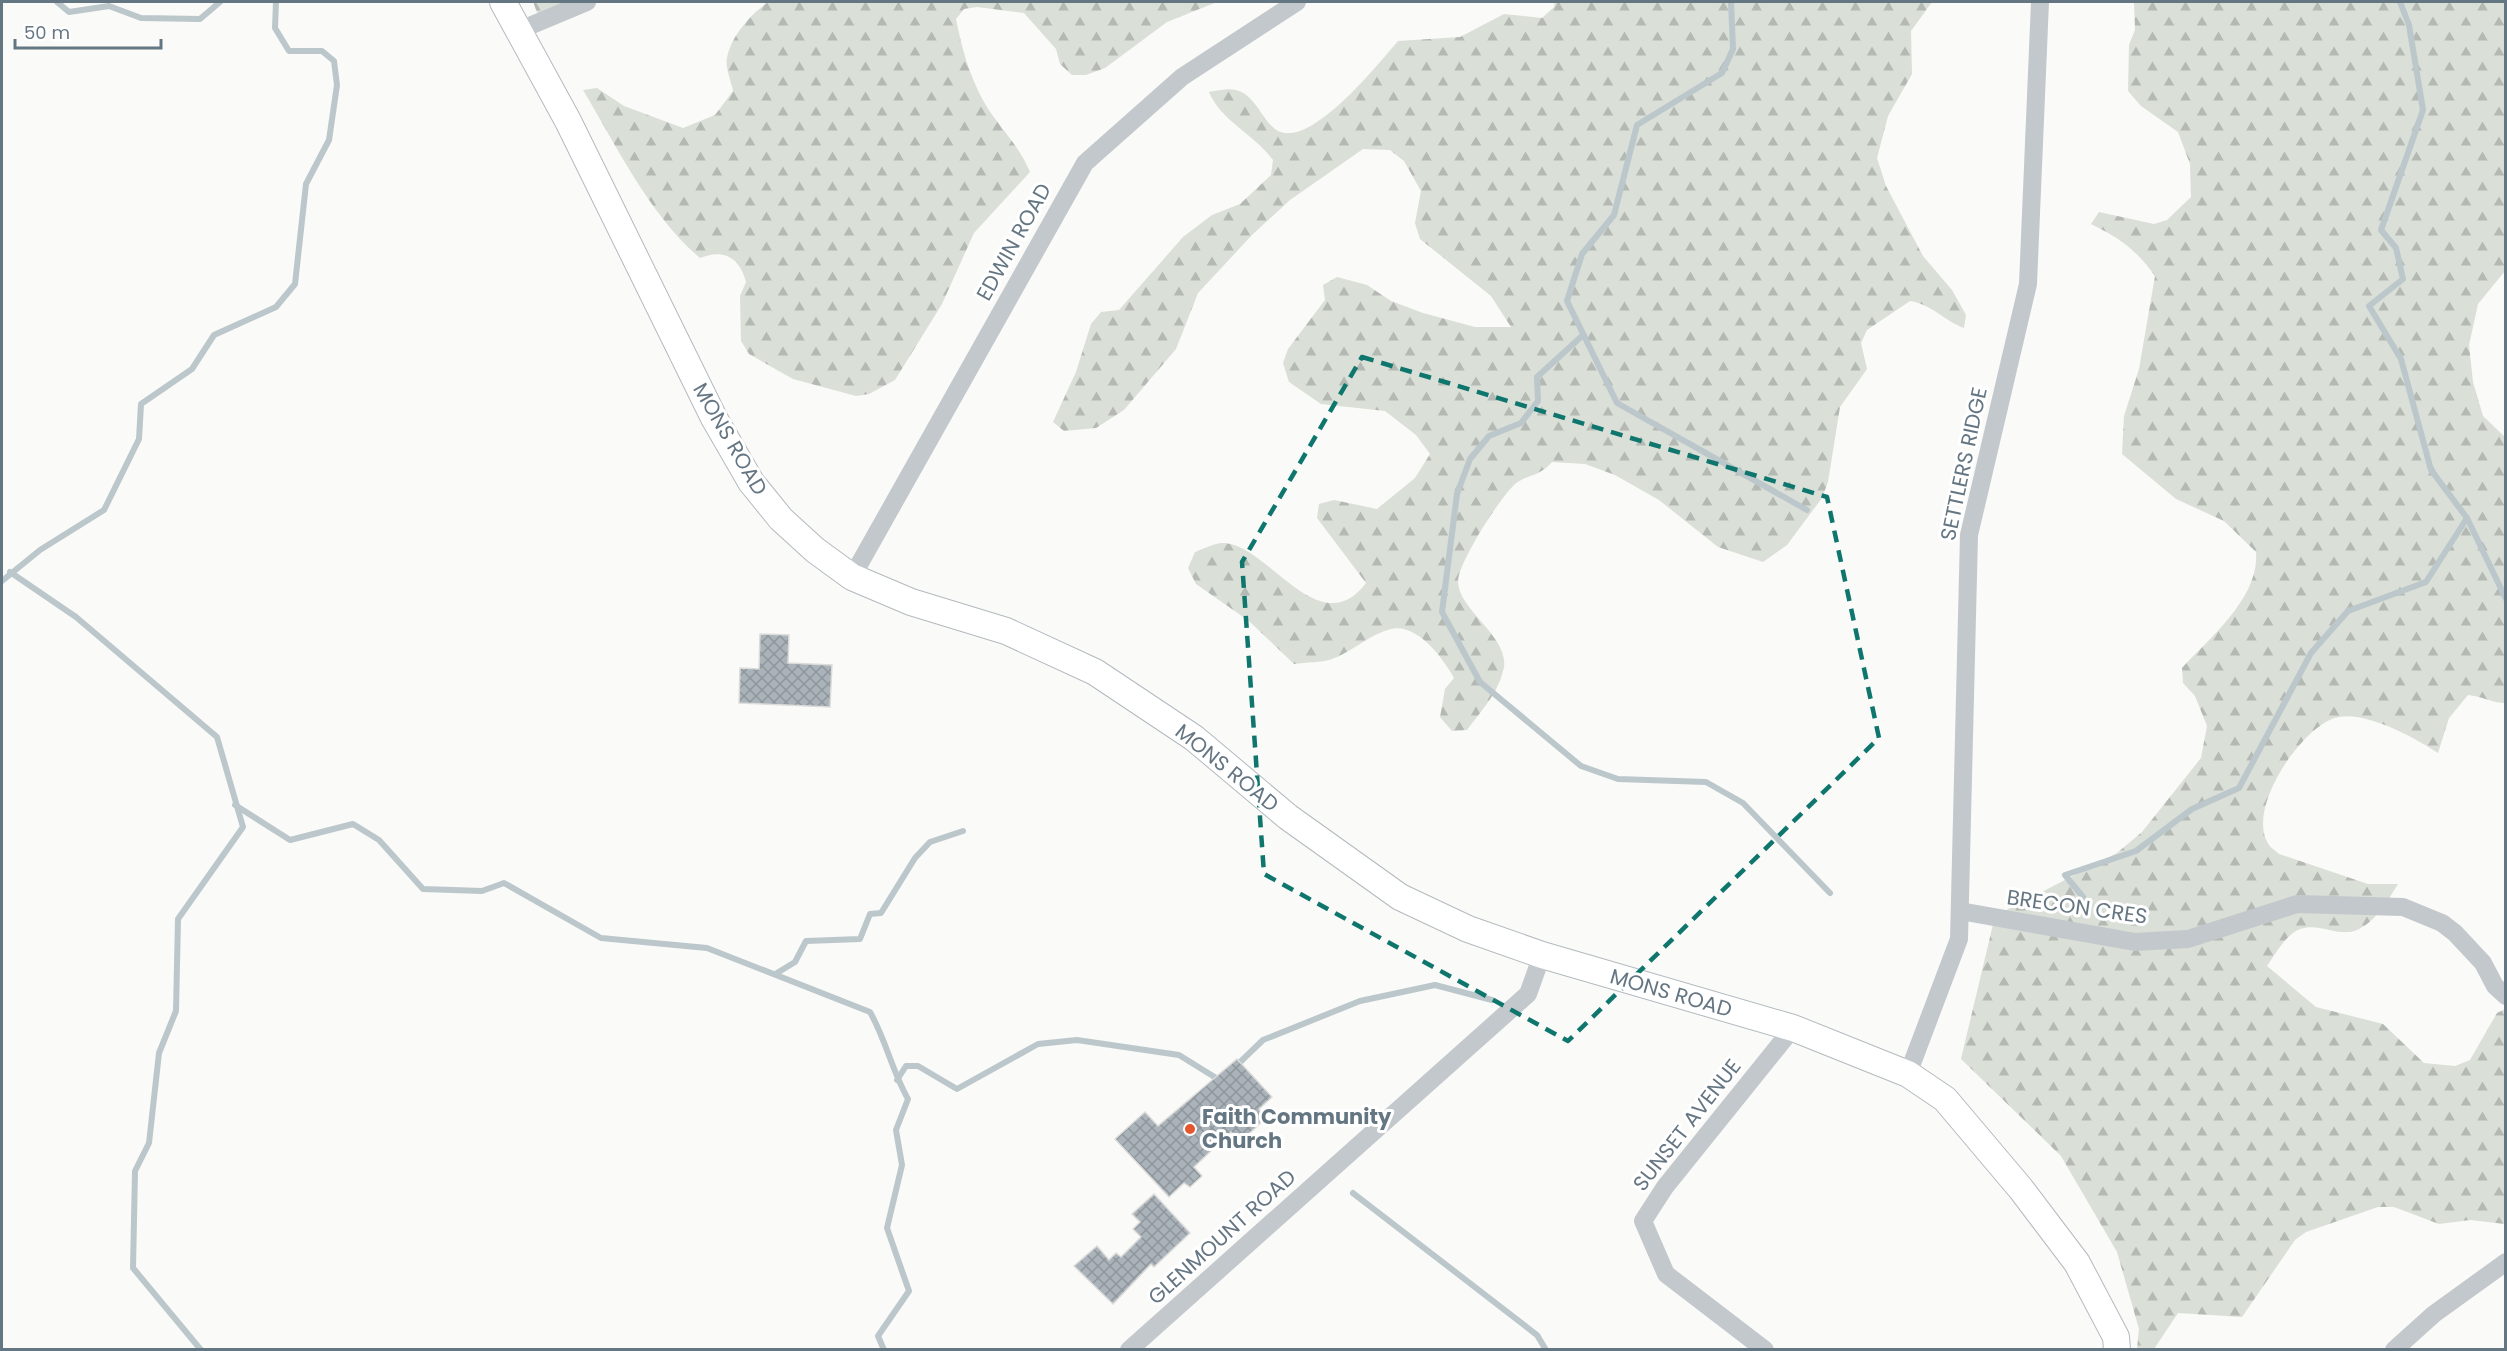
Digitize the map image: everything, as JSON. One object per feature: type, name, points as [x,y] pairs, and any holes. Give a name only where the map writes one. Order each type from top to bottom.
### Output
[{"type":"main road","name":"MONS ROAD","points":[[502,2],[520,30],[568,121],[714,418],[751,482],[798,534],[852,577],[911,602],[1006,631],[1095,672],[1194,738],[1288,817],[1400,897],[1468,928],[1542,955],[1793,1028],[1908,1074],[1945,1099],[2020,1189],[2077,1263],[2116,1336],[2117,1350]]},
{"type":"street","points":[[520,30],[587,2]]},
{"type":"street","name":"EDWIN ROAD","points":[[852,577],[1085,163],[1182,77],[1297,2]]},
{"type":"street","name":"SETTLERS RIDGE","points":[[1908,1074],[1959,939],[1969,535],[2028,284],[2040,2]]},
{"type":"street","name":"BRECON CRES","points":[[1960,911],[2135,942],[2188,939],[2297,904],[2403,907],[2442,923],[2455,933],[2483,963],[2495,986],[2505,996]]},
{"type":"street","name":"GLENMOUNT ROAD","points":[[1129,1350],[1528,994],[1542,955]]},
{"type":"street","name":"SUNSET AVENUE","points":[[1765,1350],[1666,1274],[1643,1221],[1665,1186],[1793,1028]]},
{"type":"street","points":[[2394,1350],[2434,1314],[2505,1262]]},
{"type":"highlighted area","points":[[1362,357],[1827,497],[1879,738],[1568,1041],[1264,874],[1242,562]]},
{"type":"green space","points":[[533,2],[561,2],[562,4],[538,15]]},
{"type":"green space","points":[[768,2],[1217,2],[1167,22],[1105,68],[1086,75],[1072,75],[1060,64],[1056,49],[1024,13],[977,7],[964,9],[956,19],[974,82],[984,102],[1020,152],[1030,172],[974,233],[942,304],[895,380],[869,394],[856,396],[793,379],[749,354],[741,341],[740,296],[746,282],[740,267],[730,257],[724,255],[716,254],[700,258],[665,222],[635,179],[583,90],[597,88],[624,106],[683,128],[715,115],[733,91],[727,70],[729,50],[737,34],[749,19]]},
{"type":"green space","points":[[1555,2],[1932,2],[1911,31],[1912,74],[1888,116],[1877,158],[1886,186],[1923,256],[1952,290],[1966,315],[1964,328],[1932,309],[1910,301],[1867,330],[1861,343],[1867,369],[1840,407],[1828,482],[1822,498],[1787,545],[1763,562],[1718,547],[1659,500],[1615,475],[1585,464],[1552,462],[1542,471],[1514,485],[1483,528],[1459,575],[1459,586],[1463,598],[1498,643],[1503,655],[1502,676],[1494,693],[1467,730],[1452,731],[1440,717],[1445,689],[1454,678],[1436,652],[1410,631],[1391,629],[1383,631],[1332,659],[1294,664],[1249,621],[1196,584],[1188,568],[1195,552],[1225,543],[1242,548],[1313,598],[1331,603],[1349,599],[1366,583],[1317,518],[1319,504],[1334,500],[1377,509],[1415,478],[1430,454],[1416,435],[1385,411],[1321,404],[1289,382],[1283,363],[1288,349],[1325,300],[1323,285],[1337,277],[1367,285],[1391,301],[1423,313],[1475,327],[1511,327],[1491,296],[1420,239],[1415,223],[1421,191],[1404,161],[1390,150],[1363,149],[1290,200],[1252,235],[1198,293],[1176,349],[1124,410],[1096,428],[1064,431],[1053,422],[1076,372],[1091,324],[1101,312],[1119,310],[1183,237],[1212,215],[1240,204],[1271,175],[1273,160],[1257,142],[1221,111],[1209,92],[1230,89],[1242,92],[1253,101],[1275,129],[1289,133],[1305,129],[1341,103],[1398,41],[1460,37],[1504,14],[1542,18],[1554,7]]},
{"type":"green space","points":[[2134,2],[2505,2],[2505,271],[2478,304],[2469,345],[2473,382],[2483,416],[2505,437],[2505,703],[2468,695],[2449,718],[2438,753],[2402,732],[2372,721],[2344,716],[2332,719],[2305,739],[2279,774],[2264,812],[2263,830],[2269,845],[2279,854],[2368,884],[2398,884],[2381,910],[2359,929],[2343,932],[2309,927],[2301,929],[2286,940],[2267,966],[2316,1007],[2383,1024],[2424,1063],[2455,1066],[2470,1060],[2497,1013],[2505,1009],[2505,1224],[2470,1220],[2439,1224],[2394,1207],[2378,1207],[2306,1232],[2295,1240],[2242,1317],[2178,1313],[2154,1349],[2137,1349],[2139,1329],[2117,1252],[2061,1156],[1961,1059],[1995,916],[2117,853],[2142,832],[2201,758],[2207,726],[2195,696],[2183,683],[2182,668],[2231,616],[2242,601],[2255,569],[2256,552],[2224,521],[2176,499],[2122,454],[2124,416],[2139,369],[2155,276],[2142,259],[2127,246],[2091,224],[2099,212],[2154,224],[2167,220],[2191,197],[2190,164],[2178,132],[2141,106],[2128,91],[2129,45],[2135,30]]},
{"type":"building","points":[[760,634],[789,635],[788,663],[832,665],[830,707],[739,703],[740,668],[759,669]]},
{"type":"building","name":"Faith Community Church","points":[[1237,1059],[1272,1097],[1259,1109],[1266,1118],[1240,1142],[1231,1132],[1194,1167],[1202,1176],[1190,1187],[1184,1183],[1169,1197],[1115,1139],[1145,1112],[1158,1126]]},
{"type":"building","points":[[1154,1194],[1190,1233],[1154,1267],[1151,1264],[1113,1304],[1074,1266],[1097,1246],[1109,1260],[1116,1253],[1121,1257],[1141,1237],[1133,1229],[1140,1222],[1132,1214]]},
{"type":"waterway","points":[[57,2],[69,12],[109,6],[141,18],[200,19],[220,2]]},
{"type":"waterway","points":[[2,581],[40,550],[104,510],[139,439],[141,404],[192,369],[214,335],[276,307],[295,284],[306,184],[329,140],[337,85],[334,61],[322,51],[289,51],[275,28],[276,2]]},
{"type":"waterway","points":[[1731,2],[1733,49],[1722,73],[1637,125],[1614,215],[1582,254],[1567,301],[1617,403],[1807,510]]},
{"type":"waterway","points":[[2400,2],[2409,25],[2423,110],[2381,230],[2396,248],[2403,279],[2369,306],[2401,359],[2431,470],[2467,518],[2506,599]]},
{"type":"waterway","points":[[1582,336],[1537,377],[1538,401],[1521,423],[1489,436],[1470,459],[1457,494],[1442,612],[1480,682],[1581,766],[1618,779],[1706,782],[1743,803],[1830,893]]},
{"type":"waterway","points":[[2083,897],[2065,875],[2136,851],[2192,809],[2239,788],[2311,653],[2348,611],[2426,582],[2467,518]]},
{"type":"waterway","points":[[10,572],[76,617],[217,737],[243,827],[178,919],[176,1011],[159,1053],[149,1143],[135,1171],[133,1268],[201,1350]]},
{"type":"waterway","points":[[235,805],[290,840],[353,824],[379,840],[423,889],[482,891],[504,883],[601,938],[707,948],[870,1012],[908,1099],[896,1130],[902,1165],[887,1228],[909,1291],[878,1336],[884,1350]]},
{"type":"waterway","points":[[777,973],[795,962],[806,941],[860,939],[870,914],[881,913],[915,858],[930,842],[963,831]]},
{"type":"waterway","points":[[1235,1067],[1263,1040],[1360,1001],[1435,985],[1492,1000]]},
{"type":"waterway","points":[[897,1080],[906,1066],[918,1066],[957,1089],[1038,1044],[1077,1040],[1179,1055],[1221,1081]]},
{"type":"waterway","points":[[1353,1193],[1537,1335],[1546,1350]]},
{"type":"place","name":"Faith Community Church","points":[[1190,1129]]}]
